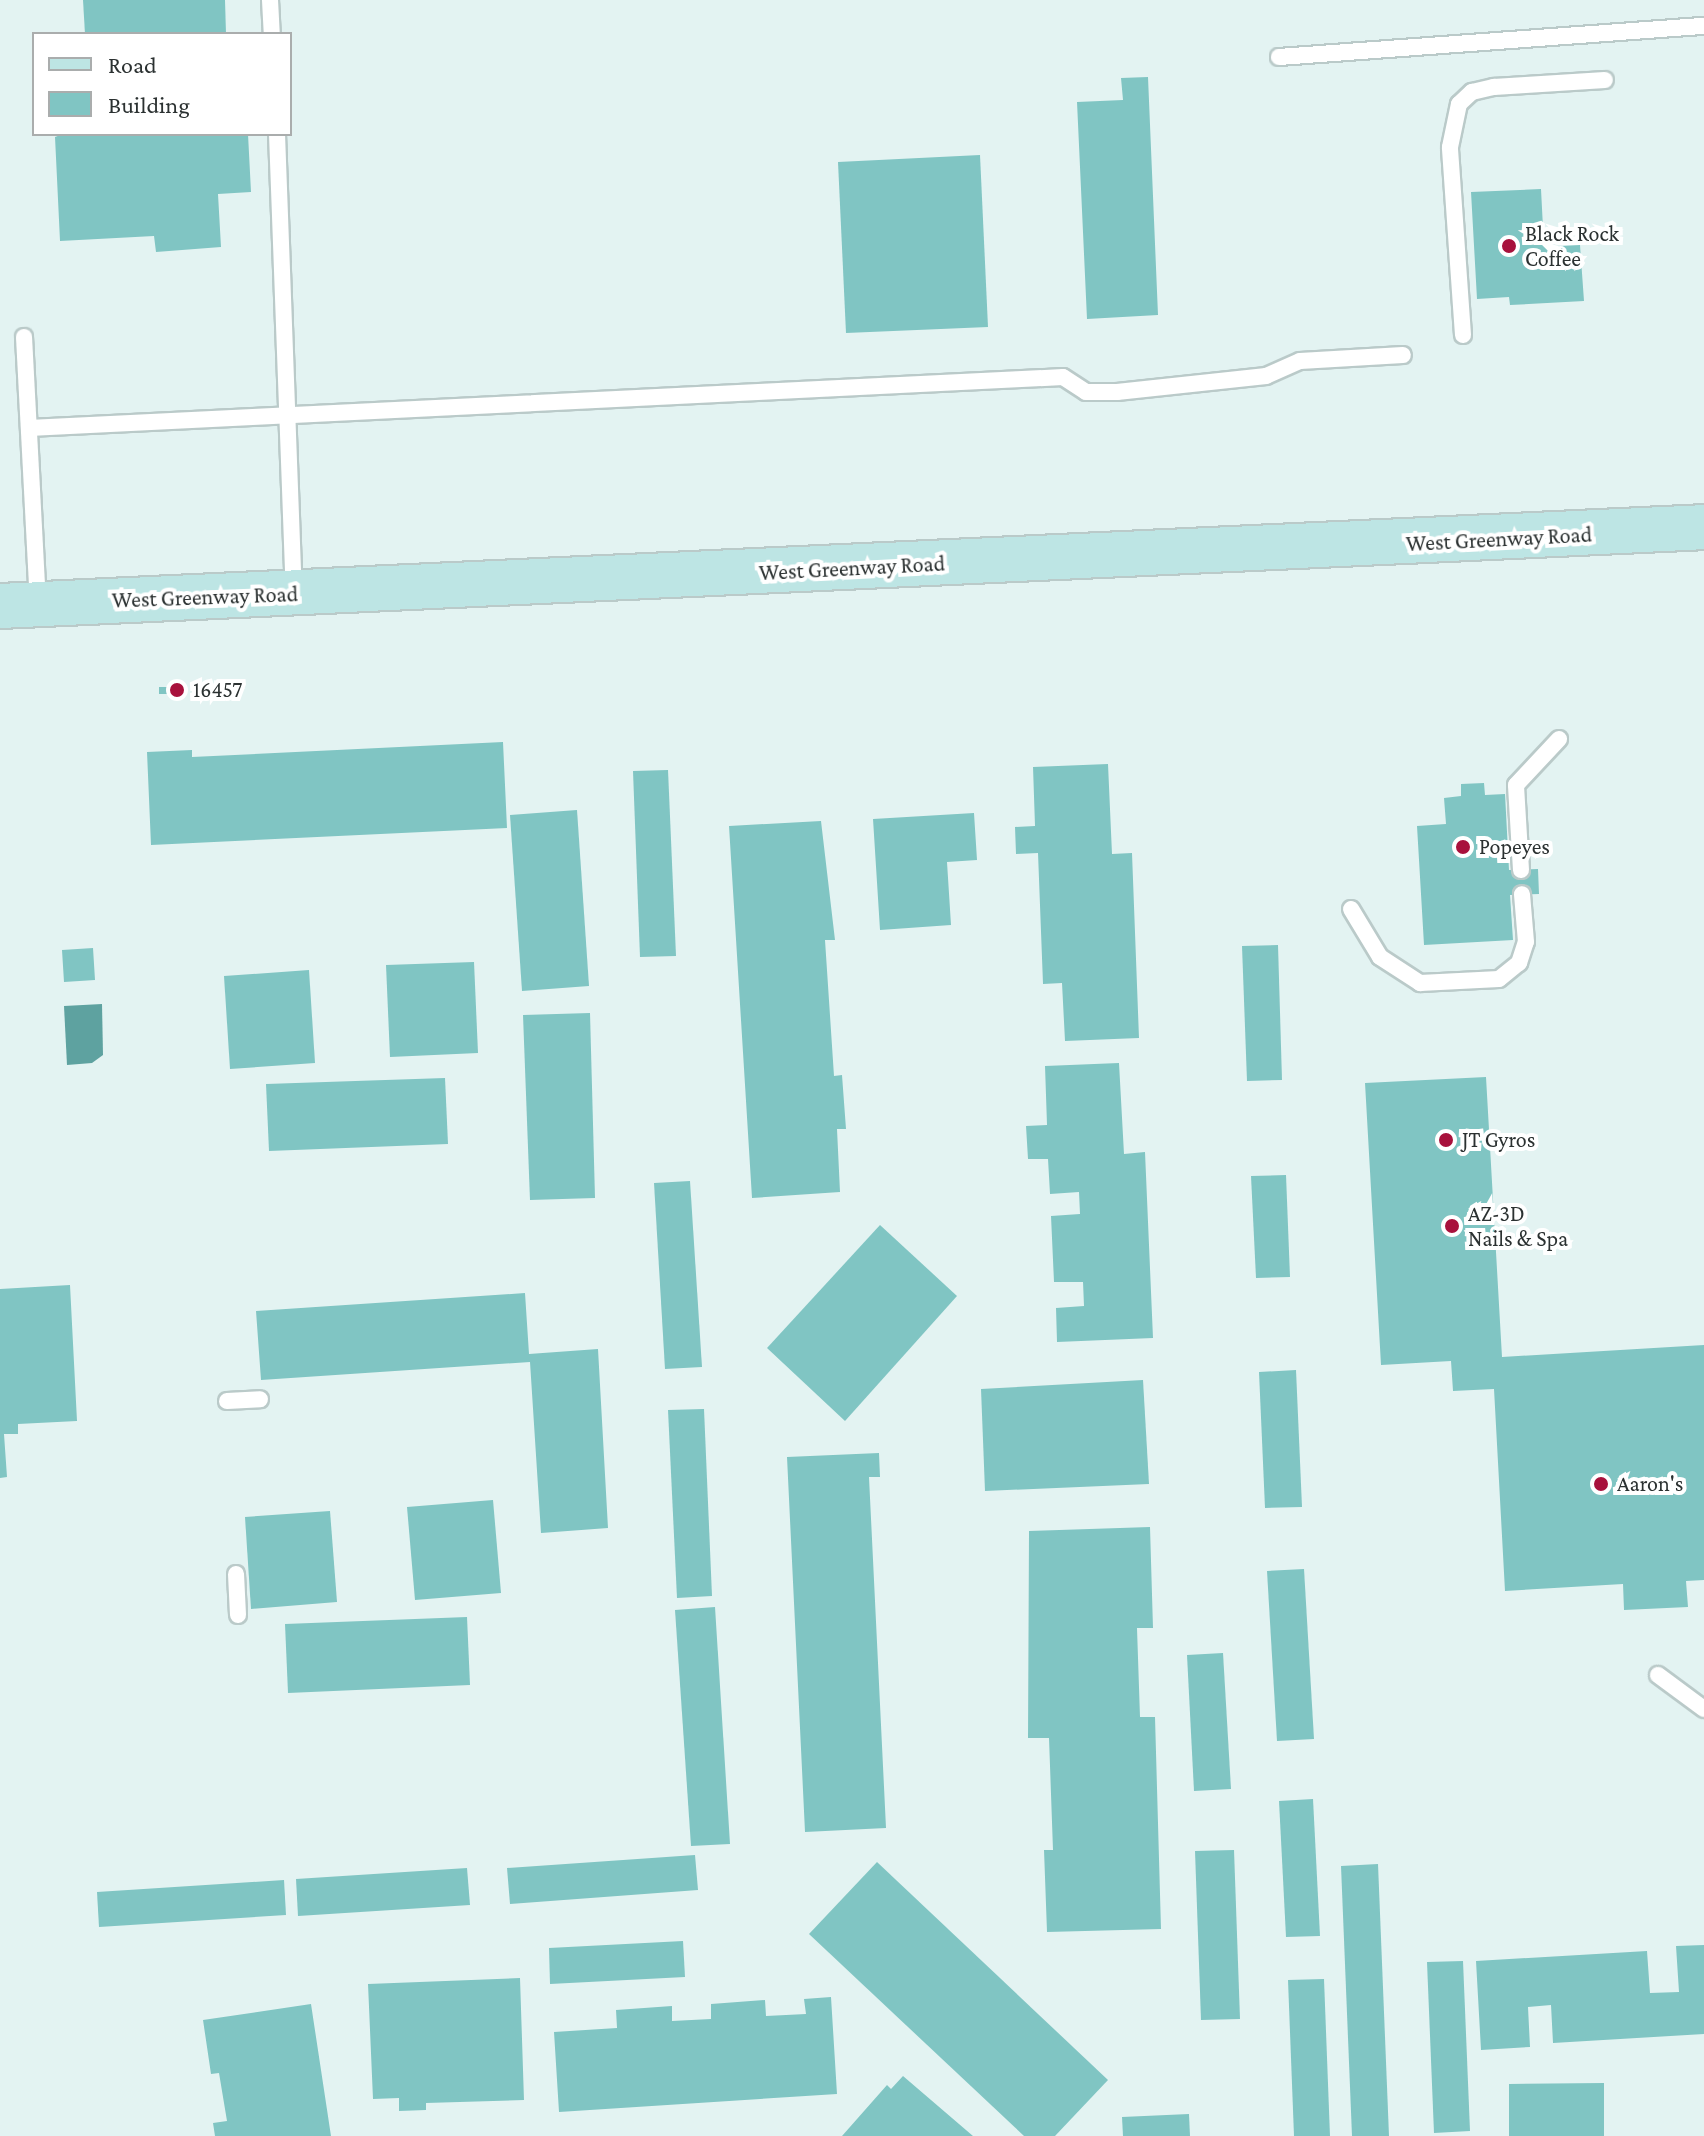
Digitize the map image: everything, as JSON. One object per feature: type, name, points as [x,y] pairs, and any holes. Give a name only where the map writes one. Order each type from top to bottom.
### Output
[{"type":"main road","name":"West Greenway Road","points":[[19,605],[1704,527]]},
{"type":"lane","points":[[270,0],[272,32]]},
{"type":"lane","points":[[1279,57],[1704,26]]},
{"type":"lane","points":[[1463,335],[1450,147],[1459,104],[1472,92],[1494,87],[1605,80]]},
{"type":"lane","points":[[277,136],[294,593]]},
{"type":"lane","points":[[19,605],[29,428],[24,337]]},
{"type":"lane","points":[[29,428],[1063,377],[1086,392],[1117,392],[1266,376],[1300,361],[1403,355]]},
{"type":"lane","points":[[1521,870],[1516,785],[1559,739]]},
{"type":"lane","points":[[1351,909],[1380,957],[1420,983],[1484,981],[1499,979],[1519,963],[1526,942],[1522,894]]},
{"type":"lane","points":[[227,1401],[260,1399]]},
{"type":"lane","points":[[236,1574],[238,1615]]},
{"type":"lane","points":[[1658,1675],[1704,1709]]},
{"type":"water","points":[[102,1004],[103,1055],[92,1063],[67,1065],[64,1006]]},
{"type":"building","points":[[83,0],[225,0],[226,32],[85,32]]},
{"type":"building","points":[[1148,77],[1158,315],[1087,319],[1077,102],[1123,100],[1121,78]]},
{"type":"building","points":[[248,136],[251,192],[218,194],[221,247],[156,252],[154,236],[60,241],[55,137]]},
{"type":"building","points":[[980,155],[988,327],[846,333],[838,162]]},
{"type":"building","name":"Black Rock Coffee","points":[[1541,189],[1544,247],[1580,245],[1584,301],[1510,305],[1509,297],[1477,299],[1471,192]]},
{"type":"building","points":[[159,687],[182,687],[182,694],[159,694]]},
{"type":"building","points":[[503,742],[507,828],[151,845],[147,752],[192,750],[192,757]]},
{"type":"building","points":[[1108,764],[1112,854],[1132,853],[1139,1038],[1065,1041],[1062,983],[1043,984],[1038,853],[1016,854],[1015,827],[1035,826],[1033,767]]},
{"type":"building","points":[[668,770],[676,956],[640,957],[633,771]]},
{"type":"building","name":"Popeyes","points":[[1484,783],[1485,795],[1505,794],[1509,870],[1538,869],[1539,894],[1510,895],[1513,940],[1424,945],[1417,826],[1446,824],[1444,798],[1461,796],[1461,784]]},
{"type":"building","points":[[577,810],[589,986],[522,991],[510,815]]},
{"type":"building","points":[[974,813],[977,860],[947,862],[951,925],[880,930],[873,819]]},
{"type":"building","points":[[821,821],[835,940],[825,940],[834,1076],[842,1075],[846,1129],[837,1129],[840,1192],[752,1198],[729,826]]},
{"type":"building","points":[[1278,945],[1282,1080],[1247,1081],[1242,946]]},
{"type":"building","points":[[93,948],[95,980],[64,982],[62,950]]},
{"type":"building","points":[[474,962],[478,1053],[390,1057],[386,965]]},
{"type":"building","points":[[309,970],[315,1063],[230,1069],[224,976]]},
{"type":"building","points":[[590,1013],[595,1198],[530,1200],[523,1015]]},
{"type":"building","points":[[1119,1063],[1124,1154],[1145,1152],[1153,1338],[1057,1342],[1056,1308],[1084,1306],[1083,1282],[1054,1282],[1051,1216],[1080,1214],[1079,1192],[1050,1194],[1048,1159],[1028,1159],[1026,1126],[1047,1125],[1045,1066]]},
{"type":"building","points":[[1486,1077],[1502,1357],[1704,1345],[1704,1580],[1686,1581],[1688,1607],[1624,1610],[1623,1584],[1505,1591],[1494,1389],[1453,1391],[1451,1361],[1381,1365],[1365,1083]]},
{"type":"building","points":[[445,1078],[448,1144],[269,1151],[266,1084]]},
{"type":"building","points":[[1286,1175],[1290,1277],[1256,1278],[1251,1176]]},
{"type":"building","points":[[690,1181],[702,1367],[665,1369],[654,1183]]},
{"type":"building","points":[[880,1225],[957,1296],[845,1421],[767,1348]]},
{"type":"building","points":[[70,1285],[77,1421],[18,1424],[18,1434],[4,1434],[7,1477],[0,1478],[0,1289]]},
{"type":"building","points":[[525,1293],[529,1354],[598,1349],[608,1528],[541,1533],[530,1362],[261,1380],[256,1311]]},
{"type":"building","points":[[1296,1370],[1302,1507],[1265,1508],[1259,1372]]},
{"type":"building","points":[[1143,1380],[1149,1484],[985,1491],[981,1389]]},
{"type":"building","points":[[704,1409],[712,1596],[677,1598],[668,1410]]},
{"type":"building","points":[[879,1453],[880,1477],[869,1477],[886,1828],[805,1832],[787,1457]]},
{"type":"building","points":[[493,1500],[501,1593],[415,1600],[407,1507]]},
{"type":"building","points":[[330,1511],[337,1602],[251,1609],[245,1517]]},
{"type":"building","points":[[1150,1527],[1153,1628],[1137,1628],[1140,1717],[1155,1717],[1161,1929],[1047,1932],[1044,1850],[1053,1850],[1049,1738],[1028,1738],[1029,1531]]},
{"type":"building","points":[[1304,1569],[1314,1739],[1277,1741],[1267,1571]]},
{"type":"building","points":[[715,1607],[730,1844],[691,1846],[675,1610]]},
{"type":"building","points":[[467,1617],[470,1685],[288,1693],[285,1624]]},
{"type":"building","points":[[1223,1653],[1231,1789],[1194,1791],[1187,1655]]},
{"type":"building","points":[[1313,1799],[1320,1936],[1286,1937],[1279,1801]]},
{"type":"building","points":[[1234,1850],[1240,2019],[1201,2020],[1195,1851]]},
{"type":"building","points":[[695,1855],[698,1890],[510,1904],[507,1868]]},
{"type":"building","points":[[877,1862],[1108,2080],[1055,2136],[1024,2136],[809,1934]]},
{"type":"building","points":[[1378,1864],[1389,2136],[1352,2136],[1341,1866]]},
{"type":"building","points":[[467,1868],[470,1905],[298,1916],[296,1879]]},
{"type":"building","points":[[284,1880],[286,1915],[99,1927],[97,1892]]},
{"type":"building","points":[[683,1941],[685,1977],[550,1984],[549,1948]]},
{"type":"building","points":[[1704,1945],[1704,2034],[1553,2043],[1551,2005],[1528,2007],[1530,2047],[1481,2050],[1476,1961],[1647,1951],[1650,1993],[1679,1992],[1676,1946]]},
{"type":"building","points":[[1463,1961],[1470,2131],[1434,2133],[1427,1962]]},
{"type":"building","points":[[520,1978],[524,2100],[426,2103],[426,2110],[399,2111],[399,2098],[373,2099],[368,1984]]},
{"type":"building","points":[[1324,1979],[1330,2136],[1294,2136],[1288,1980]]},
{"type":"building","points":[[831,1997],[837,2094],[559,2112],[554,2032],[617,2028],[616,2010],[672,2006],[672,2021],[711,2019],[711,2004],[765,2000],[766,2016],[806,2014],[804,1999]]},
{"type":"building","points":[[311,2004],[331,2136],[215,2136],[213,2123],[227,2121],[219,2073],[211,2074],[203,2020]]},
{"type":"building","points":[[903,2076],[973,2136],[842,2136],[887,2085],[891,2089]]},
{"type":"building","points":[[1604,2083],[1604,2136],[1509,2136],[1509,2084]]},
{"type":"building","points":[[1189,2114],[1190,2136],[1123,2136],[1122,2117]]},
{"type":"place","name":"Black Rock Coffee","points":[[1509,246]]},
{"type":"place","name":"16457","points":[[177,690]]},
{"type":"place","name":"Popeyes","points":[[1463,847]]},
{"type":"place","name":"JT Gyros","points":[[1446,1140]]},
{"type":"place","name":"AZ-3D Nails & Spa","points":[[1452,1226]]},
{"type":"place","name":"Aaron's","points":[[1601,1484]]}]
